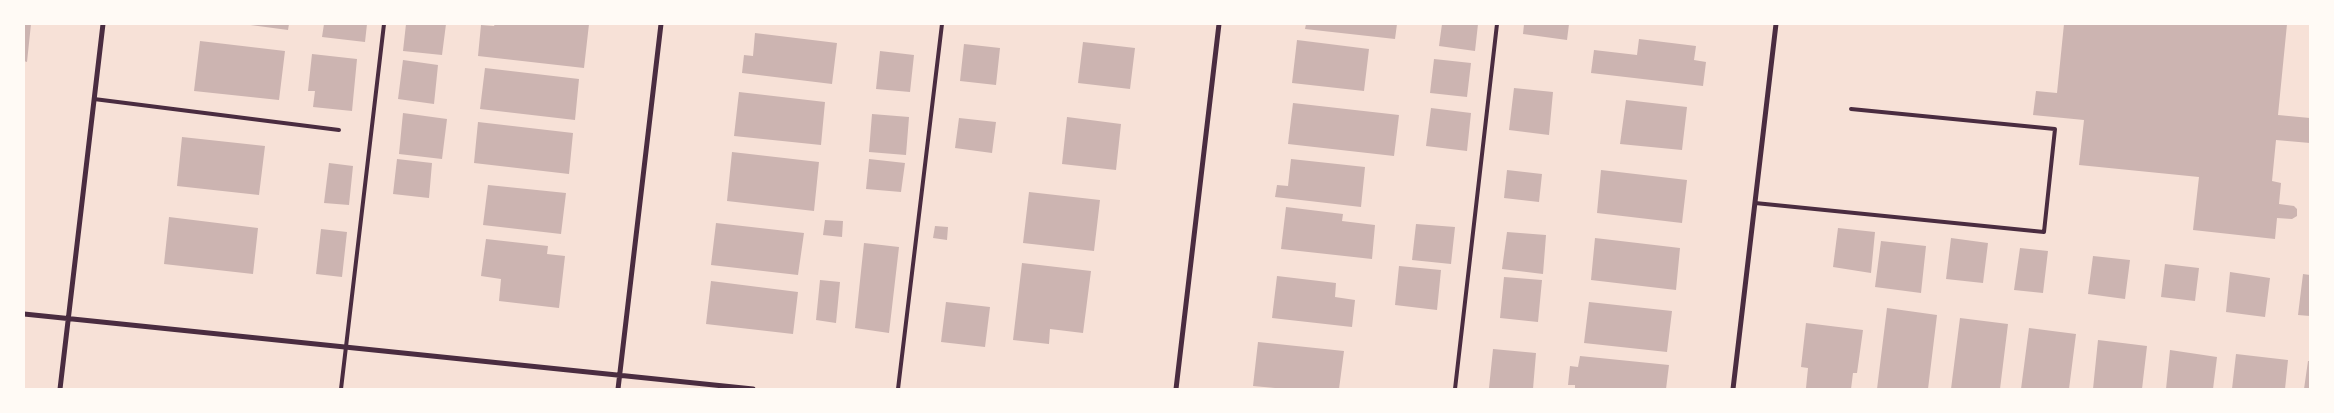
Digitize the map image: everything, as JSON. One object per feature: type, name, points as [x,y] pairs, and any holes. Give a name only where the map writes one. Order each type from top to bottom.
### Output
[{"type":"street","points":[[60,389],[103,24]]},
{"type":"street","points":[[618,389],[662,24]]},
{"type":"street","points":[[1176,389],[1219,24]]},
{"type":"street","points":[[1733,389],[1776,24]]},
{"type":"street","points":[[24,314],[753,389]]},
{"type":"lane","points":[[341,389],[384,24]]},
{"type":"lane","points":[[898,389],[942,24]]},
{"type":"lane","points":[[1454,389],[1497,24]]},
{"type":"lane","points":[[94,99],[339,130]]},
{"type":"lane","points":[[1755,203],[2044,232],[2054,129],[1851,109]]},
{"type":"building","points":[[24,24],[31,24],[27,62],[24,61]]},
{"type":"building","points":[[243,24],[289,24],[288,30]]},
{"type":"building","points":[[324,24],[367,24],[365,42],[322,37]]},
{"type":"building","points":[[406,24],[446,24],[442,55],[403,51]]},
{"type":"building","points":[[495,24],[589,24],[584,68],[478,56],[481,25],[494,26]]},
{"type":"building","points":[[1306,24],[1397,24],[1395,39],[1305,29]]},
{"type":"building","points":[[1442,24],[1478,24],[1475,51],[1439,46]]},
{"type":"building","points":[[1524,24],[1569,24],[1567,40],[1523,34]]},
{"type":"building","points":[[2064,24],[2287,24],[2278,115],[2310,118],[2310,143],[2276,140],[2272,181],[2281,183],[2279,204],[2294,206],[2297,209],[2297,216],[2292,219],[2277,218],[2275,239],[2193,230],[2199,177],[2079,165],[2084,120],[2033,115],[2036,91],[2057,93]]},
{"type":"building","points":[[755,33],[837,43],[832,84],[742,73],[744,55],[753,56]]},
{"type":"building","points":[[1639,39],[1696,46],[1694,60],[1706,62],[1703,86],[1591,73],[1594,50],[1637,55]]},
{"type":"building","points":[[1297,40],[1369,49],[1364,91],[1292,83]]},
{"type":"building","points":[[200,41],[285,51],[279,100],[194,91]]},
{"type":"building","points":[[1083,42],[1135,48],[1130,89],[1078,83]]},
{"type":"building","points":[[964,44],[1000,48],[996,85],[960,81]]},
{"type":"building","points":[[880,51],[914,55],[910,92],[876,89]]},
{"type":"building","points":[[312,54],[357,59],[352,111],[313,107],[315,91],[308,91]]},
{"type":"building","points":[[1434,59],[1471,63],[1467,97],[1430,93]]},
{"type":"building","points":[[403,60],[438,65],[434,104],[398,99]]},
{"type":"building","points":[[485,68],[579,79],[575,120],[480,109]]},
{"type":"building","points":[[1514,88],[1553,92],[1549,135],[1509,130]]},
{"type":"building","points":[[739,92],[825,102],[821,145],[734,136]]},
{"type":"building","points":[[1626,100],[1687,107],[1682,150],[1620,144]]},
{"type":"building","points":[[1293,103],[1399,115],[1394,156],[1288,144]]},
{"type":"building","points":[[1431,108],[1471,113],[1467,151],[1426,146]]},
{"type":"building","points":[[403,113],[447,119],[442,159],[399,154]]},
{"type":"building","points":[[872,114],[909,117],[906,155],[869,152]]},
{"type":"building","points":[[1067,117],[1121,124],[1116,170],[1062,164]]},
{"type":"building","points":[[959,118],[996,122],[992,153],[955,148]]},
{"type":"building","points":[[478,122],[573,133],[569,174],[474,163]]},
{"type":"building","points":[[182,137],[265,146],[259,195],[177,186]]},
{"type":"building","points":[[732,152],[819,162],[814,211],[727,201]]},
{"type":"building","points":[[397,159],[432,163],[429,198],[393,194]]},
{"type":"building","points":[[869,159],[905,163],[901,192],[866,189]]},
{"type":"building","points":[[1291,159],[1365,167],[1361,207],[1275,197],[1277,185],[1288,186]]},
{"type":"building","points":[[329,163],[353,166],[349,205],[324,203]]},
{"type":"building","points":[[1507,170],[1542,174],[1539,202],[1504,198]]},
{"type":"building","points":[[1601,170],[1687,180],[1682,223],[1597,213]]},
{"type":"building","points":[[488,185],[566,193],[561,234],[483,225]]},
{"type":"building","points":[[1029,192],[1100,200],[1094,251],[1023,243]]},
{"type":"building","points":[[1286,207],[1343,214],[1342,221],[1375,225],[1372,259],[1281,249]]},
{"type":"building","points":[[169,217],[258,228],[253,274],[164,264]]},
{"type":"building","points":[[825,220],[843,221],[842,237],[823,235]]},
{"type":"building","points":[[716,223],[804,233],[798,275],[711,265]]},
{"type":"building","points":[[1416,224],[1455,227],[1451,264],[1412,260]]},
{"type":"building","points":[[935,226],[948,227],[947,240],[933,238]]},
{"type":"building","points":[[1838,228],[1875,232],[1871,273],[1833,267]]},
{"type":"building","points":[[321,229],[347,232],[342,277],[316,274]]},
{"type":"building","points":[[1507,232],[1546,235],[1543,274],[1502,269]]},
{"type":"building","points":[[1595,238],[1680,248],[1676,290],[1591,280]]},
{"type":"building","points":[[1951,238],[1988,243],[1983,283],[1946,279]]},
{"type":"building","points":[[486,239],[548,246],[547,254],[565,256],[559,308],[499,301],[501,279],[481,276]]},
{"type":"building","points":[[1881,241],[1926,246],[1921,293],[1875,287]]},
{"type":"building","points":[[864,243],[899,247],[889,333],[855,328]]},
{"type":"building","points":[[2020,248],[2048,251],[2043,293],[2014,290]]},
{"type":"building","points":[[2093,256],[2130,260],[2125,299],[2088,294]]},
{"type":"building","points":[[1022,263],[1091,271],[1083,333],[1050,329],[1049,344],[1013,340]]},
{"type":"building","points":[[2165,264],[2199,268],[2195,301],[2161,297]]},
{"type":"building","points":[[1399,266],[1441,270],[1437,310],[1395,305]]},
{"type":"building","points":[[2230,272],[2270,278],[2265,317],[2226,312]]},
{"type":"building","points":[[2303,274],[2310,275],[2310,316],[2298,315]]},
{"type":"building","points":[[1277,276],[1336,283],[1335,297],[1355,300],[1352,327],[1272,318]]},
{"type":"building","points":[[1504,277],[1542,280],[1538,322],[1500,318]]},
{"type":"building","points":[[820,280],[840,282],[836,323],[816,320]]},
{"type":"building","points":[[711,281],[798,292],[793,334],[706,324]]},
{"type":"building","points":[[946,302],[990,307],[985,347],[941,342]]},
{"type":"building","points":[[1589,302],[1672,311],[1667,352],[1584,343]]},
{"type":"building","points":[[1887,308],[1937,315],[1928,389],[1877,389]]},
{"type":"building","points":[[1960,318],[2008,324],[2000,389],[1951,389]]},
{"type":"building","points":[[1806,323],[1863,330],[1857,373],[1853,373],[1851,389],[1806,388],[1808,368],[1801,367]]},
{"type":"building","points":[[2029,328],[2076,334],[2069,389],[2021,389]]},
{"type":"building","points":[[2098,340],[2147,346],[2142,389],[2093,389]]},
{"type":"building","points":[[1258,342],[1344,351],[1339,389],[1286,389],[1253,386]]},
{"type":"building","points":[[1493,349],[1536,353],[1533,389],[1489,388]]},
{"type":"building","points":[[2170,350],[2217,357],[2213,389],[2166,389]]},
{"type":"building","points":[[2236,354],[2288,360],[2285,389],[2232,389]]},
{"type":"building","points":[[1580,356],[1669,365],[1666,389],[1575,389],[1575,385],[1568,385],[1570,366],[1578,367]]},
{"type":"building","points":[[2308,361],[2310,361],[2310,389],[2304,389]]}]
